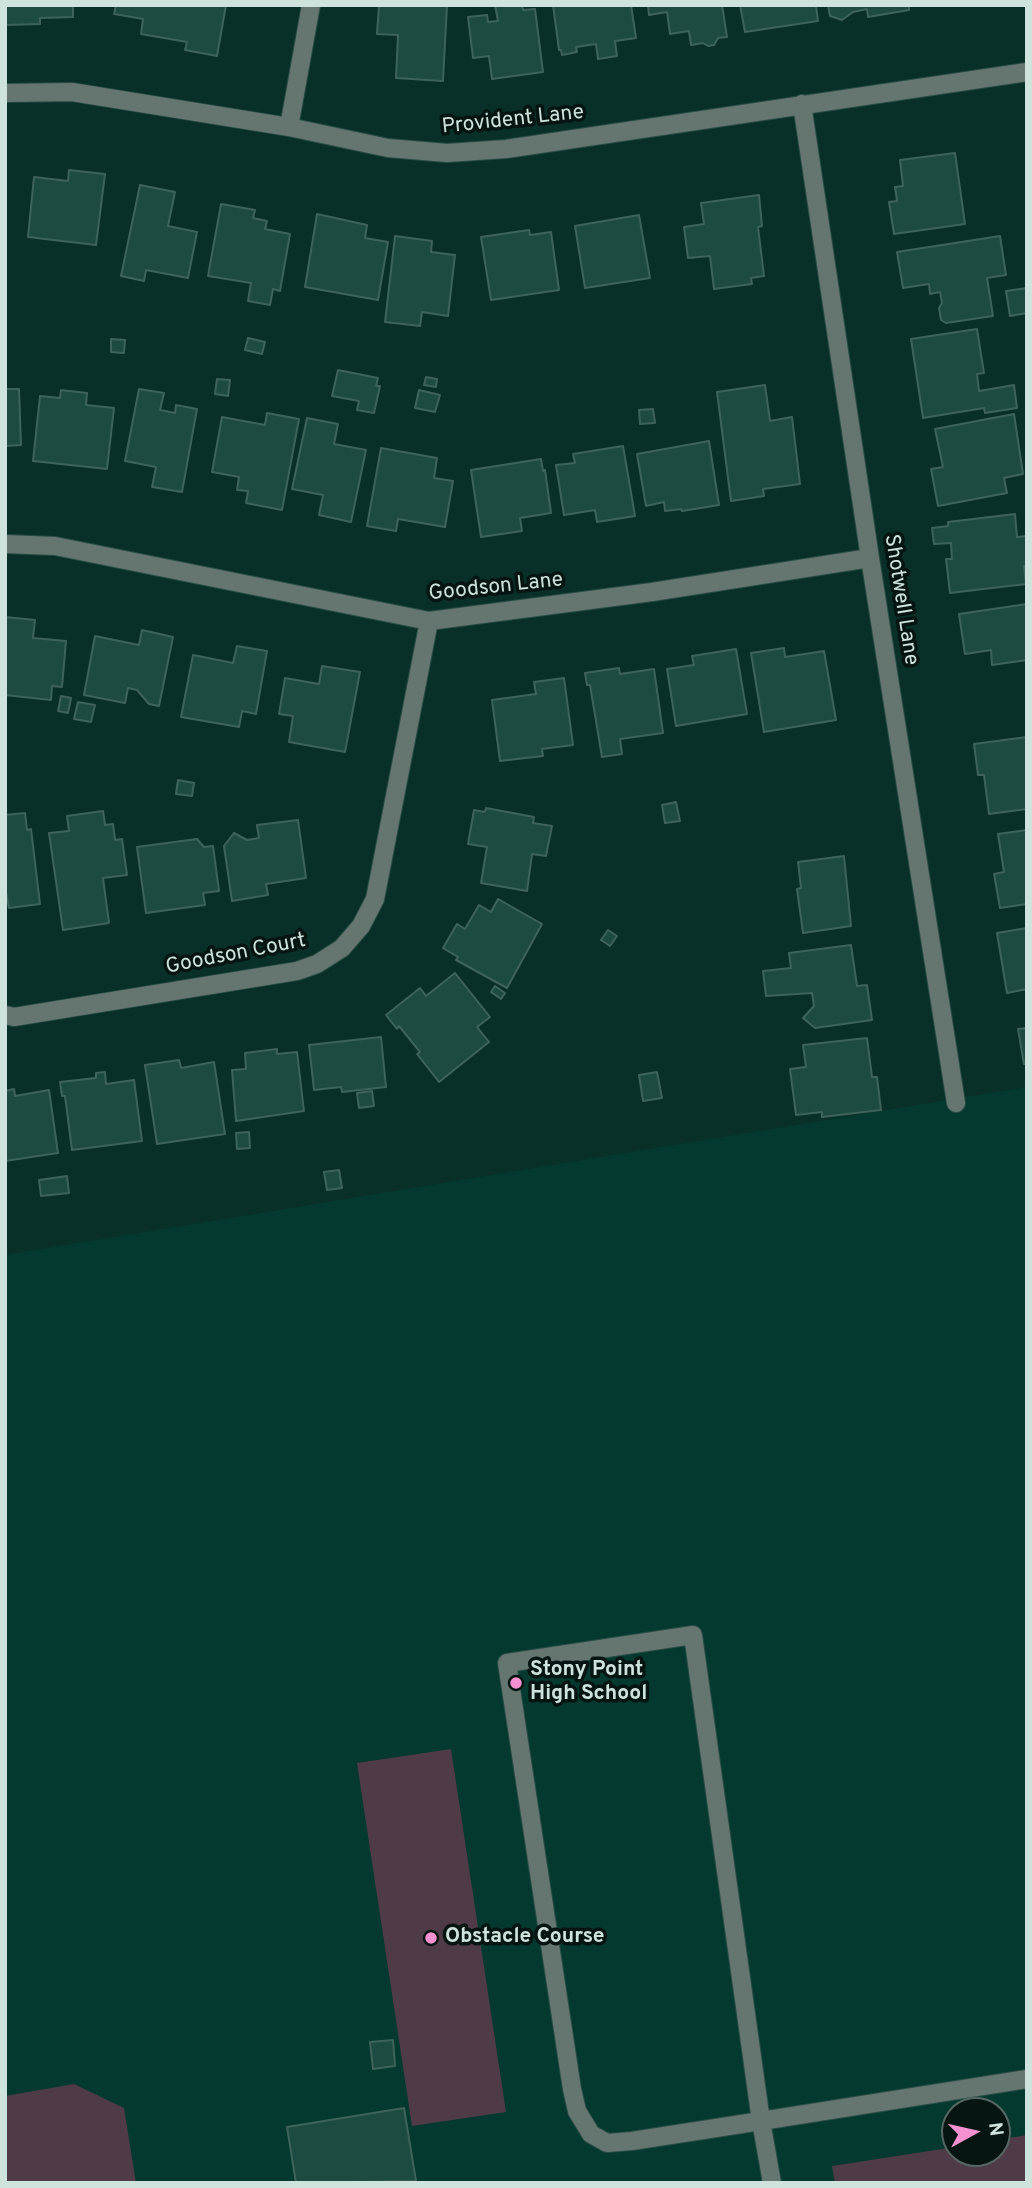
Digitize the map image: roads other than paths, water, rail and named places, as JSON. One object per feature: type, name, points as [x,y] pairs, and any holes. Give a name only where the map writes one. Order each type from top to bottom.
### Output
[{"type":"street","points":[[289,127],[311,5]]},
{"type":"street","name":"Provident Lane","points":[[5,93],[72,92],[289,127],[388,148],[447,153],[506,149],[1027,72]]},
{"type":"street","name":"Shotwell Lane","points":[[802,104],[956,1103]]},
{"type":"street","name":"Goodson Lane","points":[[5,544],[55,546],[429,621],[652,592],[870,558]]},
{"type":"street","name":"Goodson Court","points":[[5,1014],[14,1017],[297,971],[317,964],[342,948],[361,926],[375,899],[429,621]]},
{"type":"street","points":[[772,2183],[761,2121],[693,1635],[507,1663],[572,2089],[577,2111],[591,2134],[607,2143],[761,2121],[1027,2079]]},
{"type":"place","name":"Stony Point High School","points":[[516,1683]]},
{"type":"place","name":"Obstacle Course","points":[[431,1938]]}]
